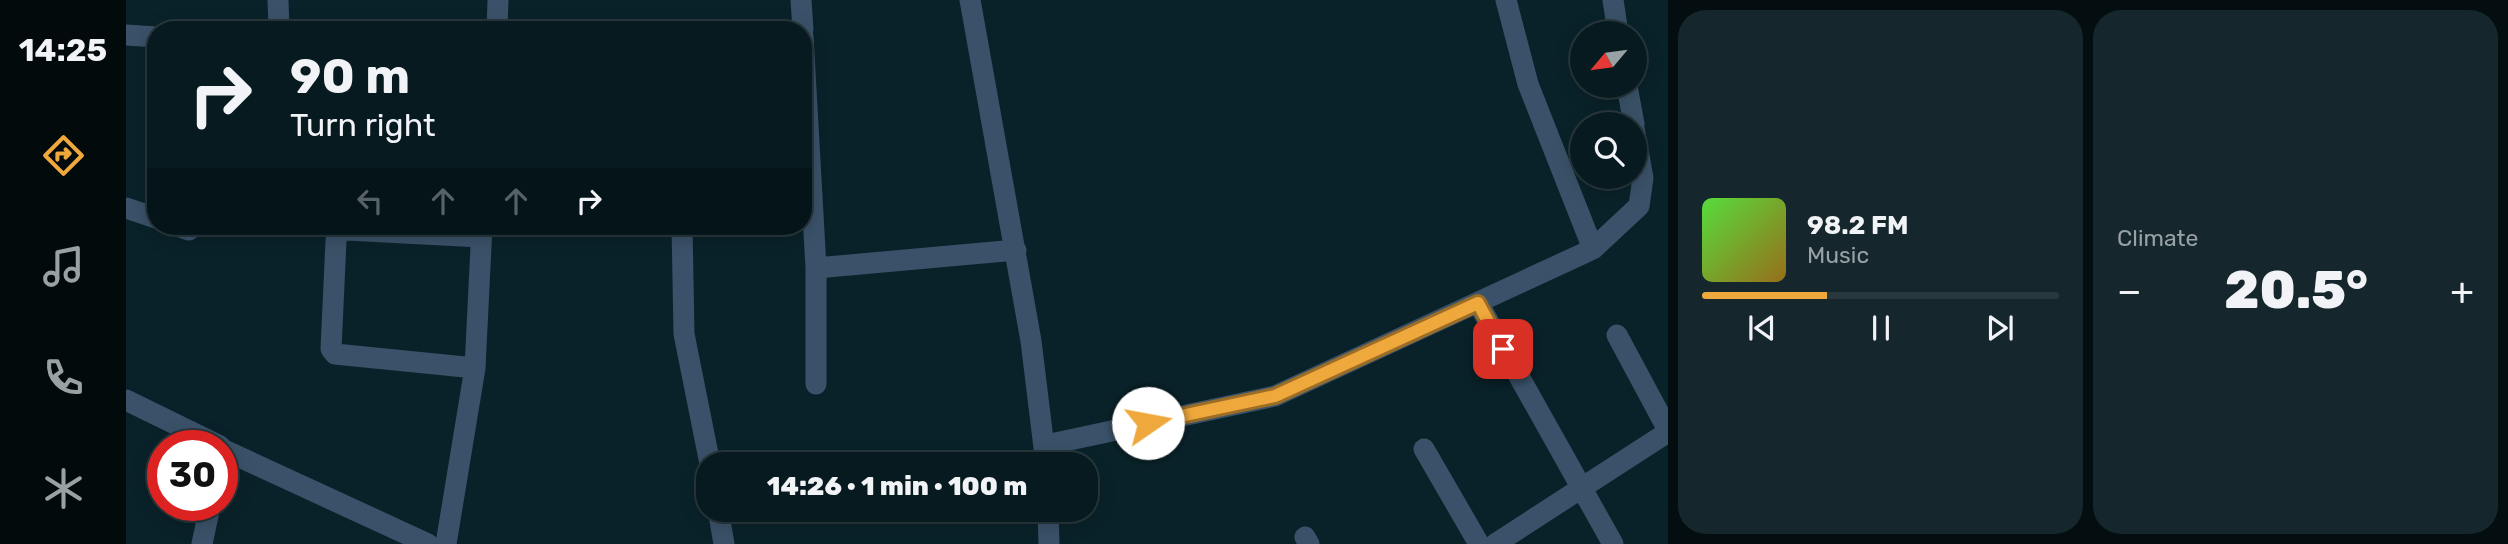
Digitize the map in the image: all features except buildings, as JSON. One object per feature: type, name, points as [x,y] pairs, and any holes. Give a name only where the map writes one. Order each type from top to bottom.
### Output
[{"type":"street","points":[[278,0],[279,21]]},
{"type":"street","points":[[497,21],[498,0]]},
{"type":"street","points":[[801,0],[802,21]]},
{"type":"street","points":[[970,0],[1016,250],[1046,452]]},
{"type":"street","points":[[1506,0],[1528,84],[1593,249]]},
{"type":"street","points":[[1613,0],[1616,21]]},
{"type":"street","points":[[126,35],[147,36]]},
{"type":"street","points":[[1054,452],[1275,396],[1593,249],[1639,206],[1641,189]]},
{"type":"street","points":[[812,197],[816,268],[816,384]]},
{"type":"street","points":[[126,208],[147,215]]},
{"type":"street","points":[[337,235],[331,349],[335,354],[341,357],[475,368]]},
{"type":"street","points":[[446,544],[475,368],[481,235]]},
{"type":"street","points":[[682,235],[684,334],[708,452]]},
{"type":"street","points":[[816,268],[1016,250]]},
{"type":"street","points":[[1478,303],[1613,544]]},
{"type":"street","points":[[1495,544],[1668,431],[1617,335]]},
{"type":"street","points":[[126,400],[186,430]]},
{"type":"street","points":[[1424,449],[1479,544]]},
{"type":"street","points":[[238,455],[428,544]]},
{"type":"street","points":[[202,544],[207,521]]},
{"type":"street","points":[[720,522],[724,544]]},
{"type":"street","points":[[1048,522],[1049,544]]},
{"type":"route","points":[[1148,423],[1275,396],[1478,303],[1503,349]]}]
